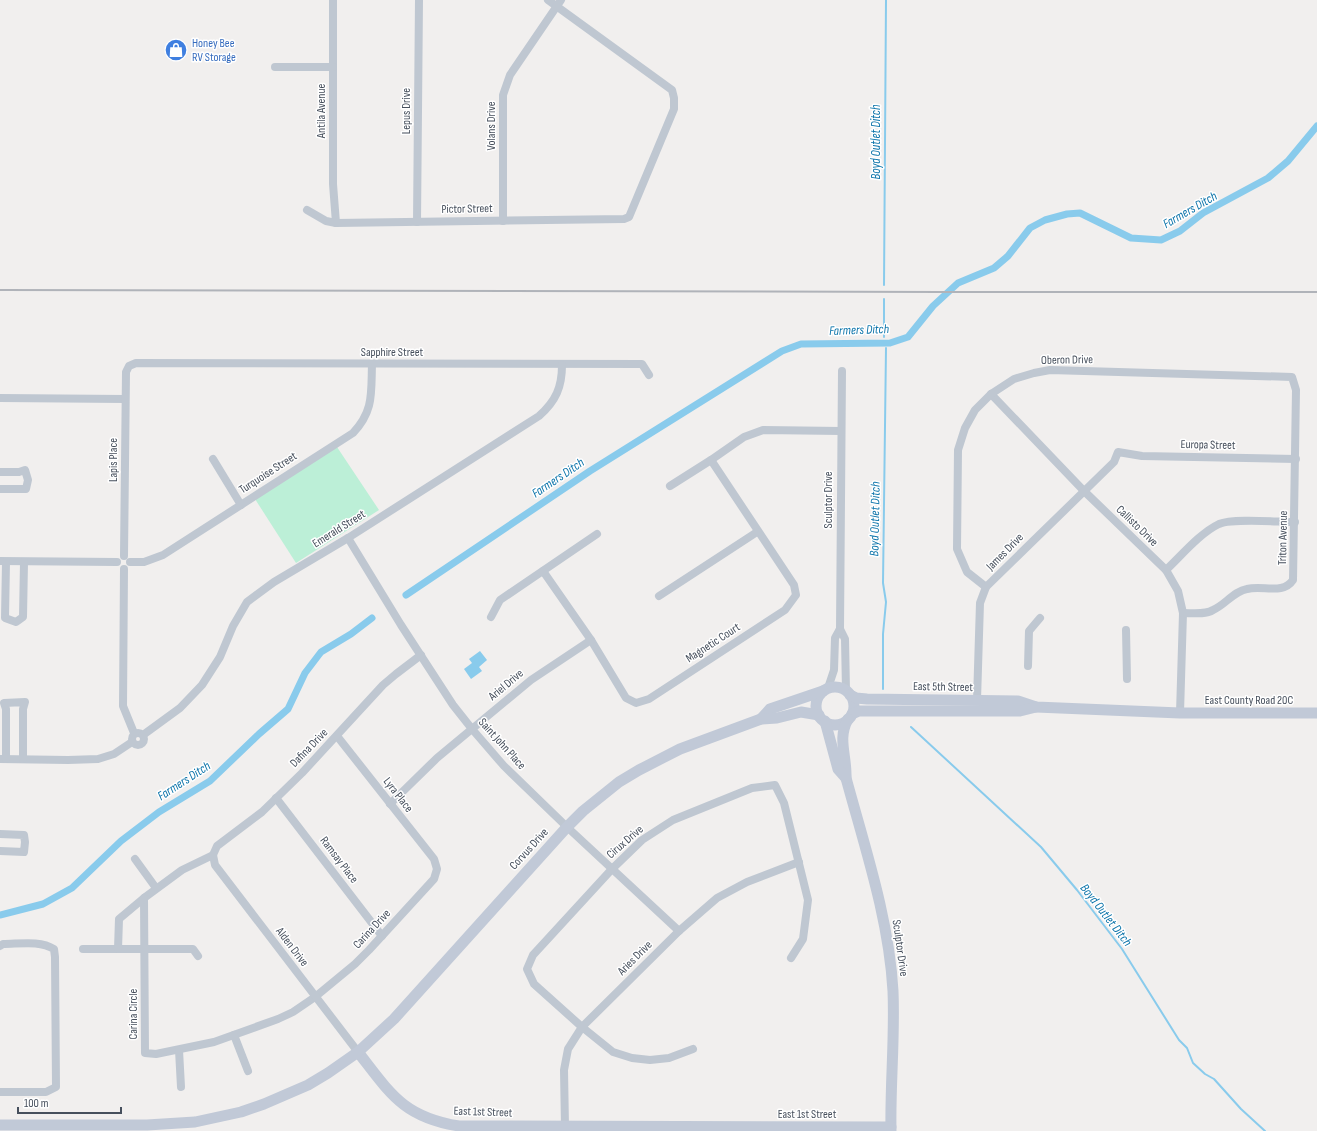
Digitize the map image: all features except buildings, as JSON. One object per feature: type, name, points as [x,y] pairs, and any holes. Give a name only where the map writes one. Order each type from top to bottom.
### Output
[{"type":"street","name":"Antila Avenue","points":[[333,0],[333,184],[336,223]]},
{"type":"street","name":"Lepus Drive","points":[[417,222],[419,0]]},
{"type":"street","points":[[548,0],[558,3]]},
{"type":"street","name":"Pictor Street","points":[[308,210],[326,221],[336,223],[624,219],[629,217],[674,109],[672,90],[669,86],[558,3]]},
{"type":"street","name":"Volans Drive","points":[[504,221],[503,95],[510,75],[558,3]]},
{"type":"street","points":[[275,67],[333,67]]},
{"type":"street","name":"Sapphire Street","points":[[129,366],[136,363],[642,364],[649,375]]},
{"type":"street","name":"Turquoise Street","points":[[127,559],[144,562],[164,555],[353,433],[363,422],[371,400],[372,364]]},
{"type":"street","name":"Emerald Street","points":[[143,735],[180,708],[202,685],[220,657],[233,626],[247,602],[274,582],[348,538],[539,416],[549,407],[556,395],[562,379],[562,365]]},
{"type":"street","name":"Lapis Place","points":[[127,559],[125,399],[126,372],[129,366]]},
{"type":"street","name":"Oberon Drive","points":[[986,587],[967,572],[957,548],[958,450],[965,428],[975,410],[991,394],[1014,379],[1050,370],[1292,377]]},
{"type":"street","name":"Sculptor Drive","points":[[842,371],[840,629],[845,639],[848,693]]},
{"type":"street","name":"Triton Avenue","points":[[1183,613],[1202,613],[1214,610],[1236,594],[1247,589],[1282,589],[1288,587],[1294,580],[1296,390],[1292,377]]},
{"type":"street","name":"Callisto Drive","points":[[991,394],[1084,491],[1166,570],[1178,590],[1183,613],[1180,713]]},
{"type":"street","points":[[0,398],[125,399]]},
{"type":"street","points":[[670,486],[744,437],[763,430],[841,431]]},
{"type":"street","name":"Europa Street","points":[[1118,452],[1142,456],[1296,459]]},
{"type":"street","name":"James Drive","points":[[977,700],[980,602],[986,587],[1114,462],[1118,452]]},
{"type":"street","points":[[213,459],[241,505]]},
{"type":"street","points":[[659,596],[757,532],[711,460]]},
{"type":"street","points":[[0,472],[19,472],[25,470],[28,480],[26,489],[0,488]]},
{"type":"street","points":[[1166,570],[1209,530],[1219,524],[1234,522],[1295,522]]},
{"type":"street","name":"Magnetic Court","points":[[591,640],[626,698],[636,703],[649,699],[784,610],[796,595],[794,585],[757,532]]},
{"type":"street","points":[[491,617],[500,600],[597,534]]},
{"type":"street","name":"Saint John Place","points":[[348,538],[421,656],[453,705],[472,729],[504,766],[678,931]]},
{"type":"street","points":[[117,562],[120,557],[127,559],[128,567],[124,569],[123,706],[134,733]]},
{"type":"street","points":[[24,562],[23,617],[16,622],[5,618],[3,562],[24,562],[117,562]]},
{"type":"street","points":[[117,562],[120,568],[124,569]]},
{"type":"street","points":[[543,571],[591,640]]},
{"type":"street","points":[[1028,666],[1029,630],[1040,618]]},
{"type":"street","name":"Sculptor Drive","points":[[826,689],[834,670],[835,638],[840,629]]},
{"type":"street","points":[[1126,630],[1127,679]]},
{"type":"street","name":"Ariel Drive","points":[[390,804],[437,758],[531,680],[591,640]]},
{"type":"street","name":"Dafina Drive","points":[[213,855],[219,844],[249,822],[276,798],[337,736],[383,685],[421,656]]},
{"type":"street","points":[[834,687],[840,688],[848,693],[853,701],[850,716],[837,724],[831,724],[822,718],[816,705],[819,695],[826,689],[834,687]]},
{"type":"street","name":"Corvus Drive","points":[[761,719],[770,709],[826,689]]},
{"type":"street","name":"East 5th Street","points":[[848,693],[856,698],[867,699],[977,700],[1018,702],[1036,707],[1180,713]]},
{"type":"street","points":[[23,759],[23,709],[25,702],[4,703],[6,709],[3,759],[68,760],[98,759],[114,754],[132,742]]},
{"type":"street","name":"East 5th Street","points":[[850,716],[859,711],[1020,711],[1036,707]]},
{"type":"street","name":"Corvus Drive","points":[[358,1052],[394,1019],[567,827],[601,796],[639,770],[680,749],[761,719],[777,718],[801,712],[822,718]]},
{"type":"street","name":"East County Road 20C","points":[[1180,713],[1317,713]]},
{"type":"street","name":"Sculptor Drive","points":[[850,716],[844,726],[842,740],[847,765],[846,778],[877,892],[893,992],[890,1129]]},
{"type":"street","name":"Sculptor Drive","points":[[822,718],[838,769],[846,778]]},
{"type":"street","points":[[132,742],[136,745],[141,744],[144,741],[143,735],[139,732],[134,733]]},
{"type":"street","points":[[132,742],[131,736],[134,733]]},
{"type":"street","name":"Lyra Place","points":[[337,736],[434,859],[437,870]]},
{"type":"street","name":"Cirux Drive","points":[[582,1027],[534,984],[527,968],[533,955],[612,869],[642,840],[673,820],[752,788],[775,785],[784,803],[800,862]]},
{"type":"street","name":"Ramsay Place","points":[[276,798],[382,936]]},
{"type":"street","points":[[0,834],[24,835],[25,842],[24,852],[0,851]]},
{"type":"street","points":[[118,949],[119,919],[156,888],[182,870],[213,855]]},
{"type":"street","name":"Alden Drive","points":[[213,855],[215,865],[358,1052]]},
{"type":"street","points":[[135,859],[156,888]]},
{"type":"street","points":[[791,958],[803,939],[808,900],[800,862]]},
{"type":"street","name":"Aries Drive","points":[[566,1127],[564,1070],[568,1049],[582,1027],[678,931],[717,898],[747,882],[800,862]]},
{"type":"street","name":"Carina Drive","points":[[315,997],[355,964],[382,936],[434,879],[437,870]]},
{"type":"street","name":"Carina Circle","points":[[144,898],[145,1053],[156,1054],[214,1042],[278,1019],[293,1012],[315,997]]},
{"type":"street","points":[[0,946],[3,944],[41,944],[54,949],[56,1087],[46,1092],[0,1092]]},
{"type":"street","points":[[83,949],[193,949],[198,956]]},
{"type":"street","points":[[582,1027],[613,1052],[632,1058],[650,1060],[669,1058],[693,1049]]},
{"type":"street","points":[[234,1034],[248,1071]]},
{"type":"street","points":[[179,1050],[181,1087]]},
{"type":"street","points":[[0,1124],[147,1125],[179,1124],[218,1118],[249,1109],[286,1095],[328,1073],[358,1052]]},
{"type":"street","name":"East 1st Street","points":[[358,1052],[399,1102],[430,1120],[444,1124],[459,1126],[890,1129]]},
{"type":"green space","points":[[337,447],[379,510],[296,563],[255,499]]},
{"type":"water","points":[[480,651],[487,660],[479,667],[482,671],[471,679],[464,669],[472,663],[469,659]]},
{"type":"waterway","name":"Boyd Outlet Ditch","points":[[884,285],[886,0]]},
{"type":"waterway","name":"Farmers Ditch","points":[[406,595],[590,471],[782,351],[801,344],[890,343],[908,337],[933,306],[958,283],[994,268],[1008,256],[1030,228],[1045,220],[1067,214],[1080,213],[1131,238],[1161,240],[1180,231],[1203,213],[1268,178],[1288,161],[1317,126]]},
{"type":"waterway","name":"Boyd Outlet Ditch","points":[[884,299],[884,337]]},
{"type":"waterway","name":"Boyd Outlet Ditch","points":[[883,689],[883,634],[886,602],[883,583],[886,348]]},
{"type":"waterway","name":"Farmers Ditch","points":[[0,915],[43,904],[72,888],[121,841],[159,812],[210,781],[259,734],[288,709],[305,673],[321,652],[351,634],[372,618]]},
{"type":"waterway","name":"Boyd Outlet Ditch","points":[[911,727],[1041,847],[1077,890],[1122,949],[1179,1040],[1187,1048],[1193,1063],[1205,1074],[1214,1079],[1241,1109],[1265,1131]]},
{"type":"railway","points":[[0,290],[1317,292]]},
{"type":"place","name":"Honey Bee RV Storage","points":[[176,50]]}]
